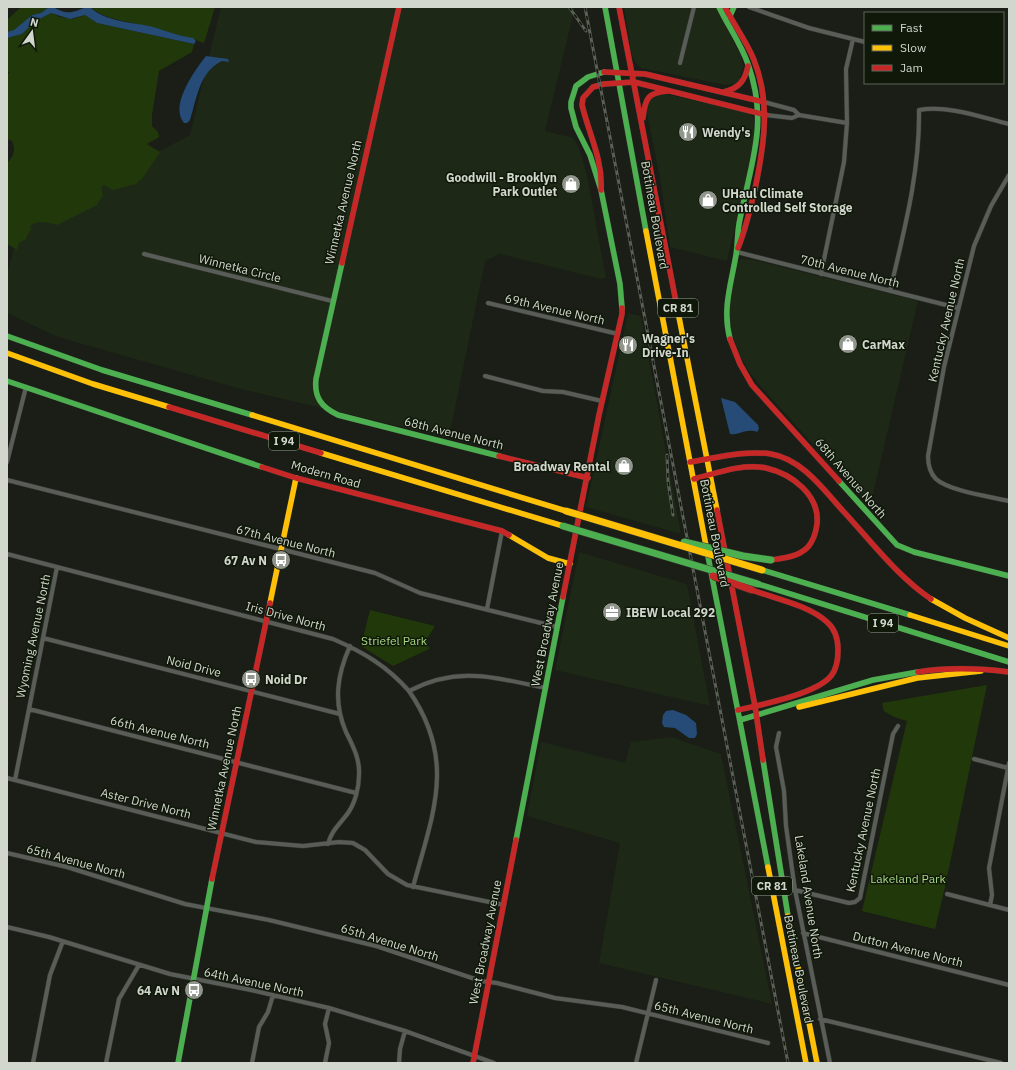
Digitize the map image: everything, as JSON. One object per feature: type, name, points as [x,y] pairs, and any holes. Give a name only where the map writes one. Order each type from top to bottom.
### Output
[{"type":"main road","name":"Winnetka Avenue North","points":[[319,402],[315,391],[315,385],[332,301],[399,7]]},
{"type":"main road","name":"Bottineau Boulevard","points":[[605,7],[690,462],[806,1063]]},
{"type":"main road","name":"Bottineau Boulevard","points":[[619,7],[755,706],[786,904],[817,1063]]},
{"type":"main road","points":[[719,7],[742,50],[766,115],[762,157],[745,234],[736,252]]},
{"type":"main road","points":[[725,7],[743,37],[754,61],[761,101],[758,113],[758,148],[737,235],[736,252]]},
{"type":"main road","points":[[730,16],[734,7]]},
{"type":"main road","points":[[722,92],[733,90],[742,84],[746,75],[748,64]]},
{"type":"main road","name":"West Broadway Avenue","points":[[474,1060],[557,627],[588,478],[602,401],[622,314],[621,288],[601,190],[596,181],[592,160],[573,116],[571,102],[573,92],[579,83],[585,78],[598,74],[632,71],[761,101]]},
{"type":"main road","name":"West Broadway Avenue","points":[[601,190],[603,180],[600,161],[584,113],[583,98],[593,87],[619,82],[634,82],[766,115]]},
{"type":"main road","points":[[642,126],[644,110],[648,97],[652,93],[669,91]]},
{"type":"main road","name":"68th Avenue North","points":[[736,252],[727,295],[727,329],[732,350],[740,367],[752,385],[897,545],[914,552],[1009,576]]},
{"type":"main road","name":"I 94","points":[[7,335],[17,340],[102,370],[1009,646]]},
{"type":"main road","name":"I 94","points":[[7,354],[74,378],[638,549],[755,587],[1009,662]]},
{"type":"main road","name":"Modern Road","points":[[7,381],[296,478],[502,531],[548,558],[570,564]]},
{"type":"main road","name":"68th Avenue North","points":[[319,402],[327,410],[338,415],[588,478]]},
{"type":"main road","points":[[690,462],[762,453],[781,456],[790,460],[812,477],[902,575],[918,589],[954,614],[1009,638]]},
{"type":"main road","points":[[612,524],[743,556],[771,560],[784,560],[799,554],[813,538],[817,528],[818,517],[816,505],[810,494],[793,477],[778,470],[746,468],[694,479]]},
{"type":"main road","name":"Winnetka Avenue North","points":[[178,1063],[221,833],[296,478]]},
{"type":"main road","points":[[738,710],[808,690],[829,678],[836,666],[838,646],[832,629],[821,618],[755,587]]},
{"type":"main road","points":[[740,720],[777,708],[919,671],[944,667],[970,666],[1009,672]]},
{"type":"street","points":[[680,63],[694,7]]},
{"type":"street","points":[[748,7],[809,28],[864,42]]},
{"type":"street","points":[[821,274],[844,162],[847,123],[846,69],[853,39]]},
{"type":"street","points":[[761,101],[794,110],[799,115]]},
{"type":"street","points":[[890,291],[915,174],[919,110],[939,109],[964,112],[1009,124]]},
{"type":"street","points":[[766,115],[792,118],[799,115],[847,123]]},
{"type":"street","name":"Kentucky Avenue North","points":[[1009,175],[991,206],[974,246],[944,367],[928,456],[928,463],[933,476],[948,486],[1009,501]]},
{"type":"street","name":"70th Avenue North","points":[[736,252],[958,308]]},
{"type":"street","name":"Winnetka Circle","points":[[144,254],[332,301]]},
{"type":"street","name":"69th Avenue North","points":[[488,303],[618,334]]},
{"type":"street","points":[[485,376],[543,391],[563,392],[602,401]]},
{"type":"street","points":[[7,462],[26,387]]},
{"type":"street","name":"67th Avenue North","points":[[7,480],[375,573],[409,589],[557,627]]},
{"type":"street","points":[[487,609],[502,531]]},
{"type":"street","name":"Iris Drive North","points":[[7,554],[328,637],[350,646],[385,667],[409,691],[418,704],[431,732],[435,746],[438,778],[434,808],[413,887]]},
{"type":"street","name":"Wyoming Avenue North","points":[[15,780],[28,709],[58,567]]},
{"type":"street","name":"Noid Drive","points":[[43,638],[340,714]]},
{"type":"street","points":[[328,844],[330,836],[352,807],[359,777],[357,757],[340,714],[337,685],[342,665],[350,646]]},
{"type":"street","points":[[409,691],[444,677],[471,675],[546,688]]},
{"type":"street","name":"66th Avenue North","points":[[28,709],[356,793]]},
{"type":"street","name":"Kentucky Avenue North","points":[[795,890],[849,903],[855,902],[860,898],[894,734],[898,726]]},
{"type":"street","name":"Lakeland Avenue North","points":[[779,733],[776,747],[784,791],[786,826],[795,890],[830,1063]]},
{"type":"street","points":[[974,759],[1008,768]]},
{"type":"street","points":[[990,905],[992,895],[989,868],[1009,763]]},
{"type":"street","name":"Aster Drive North","points":[[7,778],[256,842],[285,846],[303,846],[346,842],[360,846],[388,874],[413,887],[504,905]]},
{"type":"street","name":"65th Avenue North","points":[[7,853],[67,867],[185,904],[330,934],[376,946],[489,982],[555,998],[609,1004],[768,1043]]},
{"type":"street","points":[[947,894],[1009,910]]},
{"type":"street","name":"64th Avenue North","points":[[7,928],[63,941],[139,965],[194,979],[329,1008],[405,1031],[474,1060],[494,1063]]},
{"type":"street","name":"Dutton Avenue North","points":[[803,933],[1009,985]]},
{"type":"street","points":[[33,1063],[50,975],[63,941]]},
{"type":"street","points":[[106,1063],[119,999],[139,965]]},
{"type":"street","points":[[636,1063],[656,980]]},
{"type":"street","points":[[252,1063],[259,1027],[268,1012],[273,995]]},
{"type":"street","points":[[326,1063],[329,1043],[325,1024],[329,1008]]},
{"type":"street","points":[[820,1019],[1001,1063]]},
{"type":"street","points":[[399,1063],[400,1049],[405,1031]]},
{"type":"shaded area","points":[[221,7],[575,7],[545,131],[573,138],[579,148],[587,175],[606,278],[601,279],[500,254],[485,261],[449,438],[241,389],[58,337],[7,313],[7,275],[19,226],[190,135]]},
{"type":"shaded area","points":[[624,7],[716,7],[741,56],[743,66],[740,80],[736,83],[726,85],[641,68],[632,56]]},
{"type":"shaded area","points":[[665,94],[750,113],[754,119],[754,145],[727,261],[670,247],[661,184],[646,108],[652,96]]},
{"type":"shaded area","points":[[741,259],[754,260],[918,301],[870,507],[761,387],[748,370],[740,356],[733,338],[730,323],[730,303],[738,262]]},
{"type":"shaded area","points":[[628,313],[641,316],[681,534],[586,507]]},
{"type":"shaded area","points":[[579,552],[687,584],[710,706],[555,670]]},
{"type":"shaded area","points":[[671,737],[721,754],[772,1004],[599,963],[620,843],[527,816],[541,742],[625,763],[631,742]]},
{"type":"green space","points":[[21,7],[49,7],[41,13],[32,15],[15,30],[7,32],[7,20]]},
{"type":"green space","points":[[90,7],[215,7],[204,43],[112,18],[95,11]]},
{"type":"green space","points":[[51,13],[60,17],[73,19],[85,15],[97,23],[194,44],[192,52],[159,71],[152,115],[152,126],[158,132],[159,137],[147,144],[160,152],[142,179],[136,184],[113,190],[104,185],[101,187],[103,195],[97,205],[57,225],[44,222],[30,226],[31,229],[25,240],[19,243],[17,250],[7,244],[7,163],[13,155],[14,150],[12,141],[7,139],[7,74],[10,73],[7,71],[7,38],[22,34],[34,22]]},
{"type":"green space","name":"Striefel Park","points":[[370,610],[435,626],[427,639],[429,649],[393,666],[361,646]]},
{"type":"green space","name":"Lakeland Park","points":[[987,685],[935,929],[862,911],[907,721],[894,717],[884,711],[882,703]]},
{"type":"water","points":[[49,7],[68,12],[90,7],[103,16],[111,19],[153,27],[177,35],[193,38],[196,41],[194,44],[97,23],[85,15],[70,19],[51,13],[34,22],[22,34],[7,38],[7,32],[14,30],[32,15],[41,13]]},
{"type":"water","points":[[206,56],[228,59],[229,62],[222,61],[208,72],[200,86],[190,120],[187,123],[184,123],[180,116],[181,98],[190,79]]},
{"type":"water","points":[[721,398],[735,402],[758,425],[759,429],[757,432],[746,431],[730,434]]},
{"type":"water","points":[[673,710],[686,715],[696,723],[697,734],[695,738],[689,738],[675,728],[664,727],[662,723],[663,715],[666,711]]},
{"type":"railway","points":[[569,7],[586,31]]},
{"type":"railway","points":[[585,7],[788,1063]]},
{"type":"railway","points":[[667,455],[668,481],[673,515]]},
{"type":"traffic: fast","points":[[605,7],[646,231]]},
{"type":"traffic: fast","points":[[719,7],[742,49],[748,64],[754,85],[758,124],[753,160],[739,224],[736,255],[728,297],[727,317],[730,339]]},
{"type":"traffic: fast","points":[[730,16],[734,7]]},
{"type":"traffic: fast","points":[[604,72],[588,77],[576,86],[571,102],[571,108],[576,127],[590,155],[601,190],[620,284],[622,308]]},
{"type":"traffic: fast","points":[[342,263],[316,379],[316,391],[323,405],[338,415],[499,456]]},
{"type":"traffic: fast","points":[[7,336],[102,370],[252,415]]},
{"type":"traffic: fast","points":[[7,381],[262,467]]},
{"type":"traffic: fast","points":[[839,481],[897,545],[914,552],[1009,576]]},
{"type":"traffic: fast","points":[[563,526],[758,584]]},
{"type":"traffic: fast","points":[[684,542],[743,556],[771,560]]},
{"type":"traffic: fast","points":[[707,551],[768,867]]},
{"type":"traffic: fast","points":[[762,570],[910,615]]},
{"type":"traffic: fast","points":[[758,584],[1009,662]]},
{"type":"traffic: fast","points":[[516,840],[563,597]]},
{"type":"traffic: fast","points":[[740,720],[873,680],[918,672]]},
{"type":"traffic: fast","points":[[763,760],[788,916]]},
{"type":"traffic: fast","points":[[178,1063],[212,879]]},
{"type":"traffic: slow","points":[[646,231],[707,551]]},
{"type":"traffic: slow","points":[[676,302],[717,510]]},
{"type":"traffic: slow","points":[[7,353],[93,384],[169,407]]},
{"type":"traffic: slow","points":[[252,415],[566,511]]},
{"type":"traffic: slow","points":[[321,453],[563,526]]},
{"type":"traffic: slow","points":[[270,603],[296,478]]},
{"type":"traffic: slow","points":[[566,511],[762,570]]},
{"type":"traffic: slow","points":[[509,535],[548,558],[570,564]]},
{"type":"traffic: slow","points":[[931,599],[965,618],[1009,638]]},
{"type":"traffic: slow","points":[[910,615],[1009,646]]},
{"type":"traffic: slow","points":[[799,707],[917,678],[981,671]]},
{"type":"traffic: slow","points":[[768,867],[806,1063]]},
{"type":"traffic: slow","points":[[788,916],[817,1063]]},
{"type":"traffic: jam","points":[[342,263],[399,7]]},
{"type":"traffic: jam","points":[[619,7],[676,302]]},
{"type":"traffic: jam","points":[[725,7],[754,60],[763,92],[764,108],[761,157],[748,219],[738,248]]},
{"type":"traffic: jam","points":[[724,92],[734,88],[743,80],[748,66]]},
{"type":"traffic: jam","points":[[604,72],[645,74],[764,102]]},
{"type":"traffic: jam","points":[[601,190],[598,158],[582,105],[583,98],[593,87],[604,84],[634,82],[766,115]]},
{"type":"traffic: jam","points":[[643,118],[645,105],[649,97],[656,93],[669,91]]},
{"type":"traffic: jam","points":[[563,597],[599,415],[622,314],[622,308]]},
{"type":"traffic: jam","points":[[730,339],[740,364],[752,385],[839,481]]},
{"type":"traffic: jam","points":[[169,407],[321,453]]},
{"type":"traffic: jam","points":[[690,462],[751,453],[771,454],[793,462],[812,476],[896,569],[931,599]]},
{"type":"traffic: jam","points":[[499,456],[588,478]]},
{"type":"traffic: jam","points":[[262,467],[296,478],[502,531],[509,535]]},
{"type":"traffic: jam","points":[[694,479],[730,469],[757,467],[776,471],[785,475],[802,487],[809,495],[817,514],[817,524],[813,539],[808,547],[800,553],[771,560]]},
{"type":"traffic: jam","points":[[717,510],[755,706],[763,760]]},
{"type":"traffic: jam","points":[[713,576],[752,590]]},
{"type":"traffic: jam","points":[[738,710],[788,698],[813,688],[831,676],[835,670],[837,660],[837,639],[834,631],[827,622],[811,611],[752,590]]},
{"type":"traffic: jam","points":[[212,879],[270,603]]},
{"type":"traffic: jam","points":[[918,672],[941,669],[1009,672]]},
{"type":"traffic: jam","points":[[473,1063],[516,840]]},
{"type":"place","name":"Wendy's","points":[[688,132]]},
{"type":"place","name":"Goodwill - Brooklyn Park Outlet","points":[[571,184]]},
{"type":"place","name":"UHaul Climate Controlled Self Storage","points":[[708,200]]},
{"type":"place","name":"CarMax","points":[[848,344]]},
{"type":"place","name":"Wagner's Drive-In","points":[[628,345]]},
{"type":"place","name":"Broadway Rental","points":[[624,466]]},
{"type":"place","name":"67 Av N","points":[[281,560]]},
{"type":"place","name":"IBEW Local 292","points":[[612,612]]},
{"type":"place","name":"Noid Dr","points":[[251,679]]},
{"type":"place","name":"64 Av N","points":[[194,990]]}]
